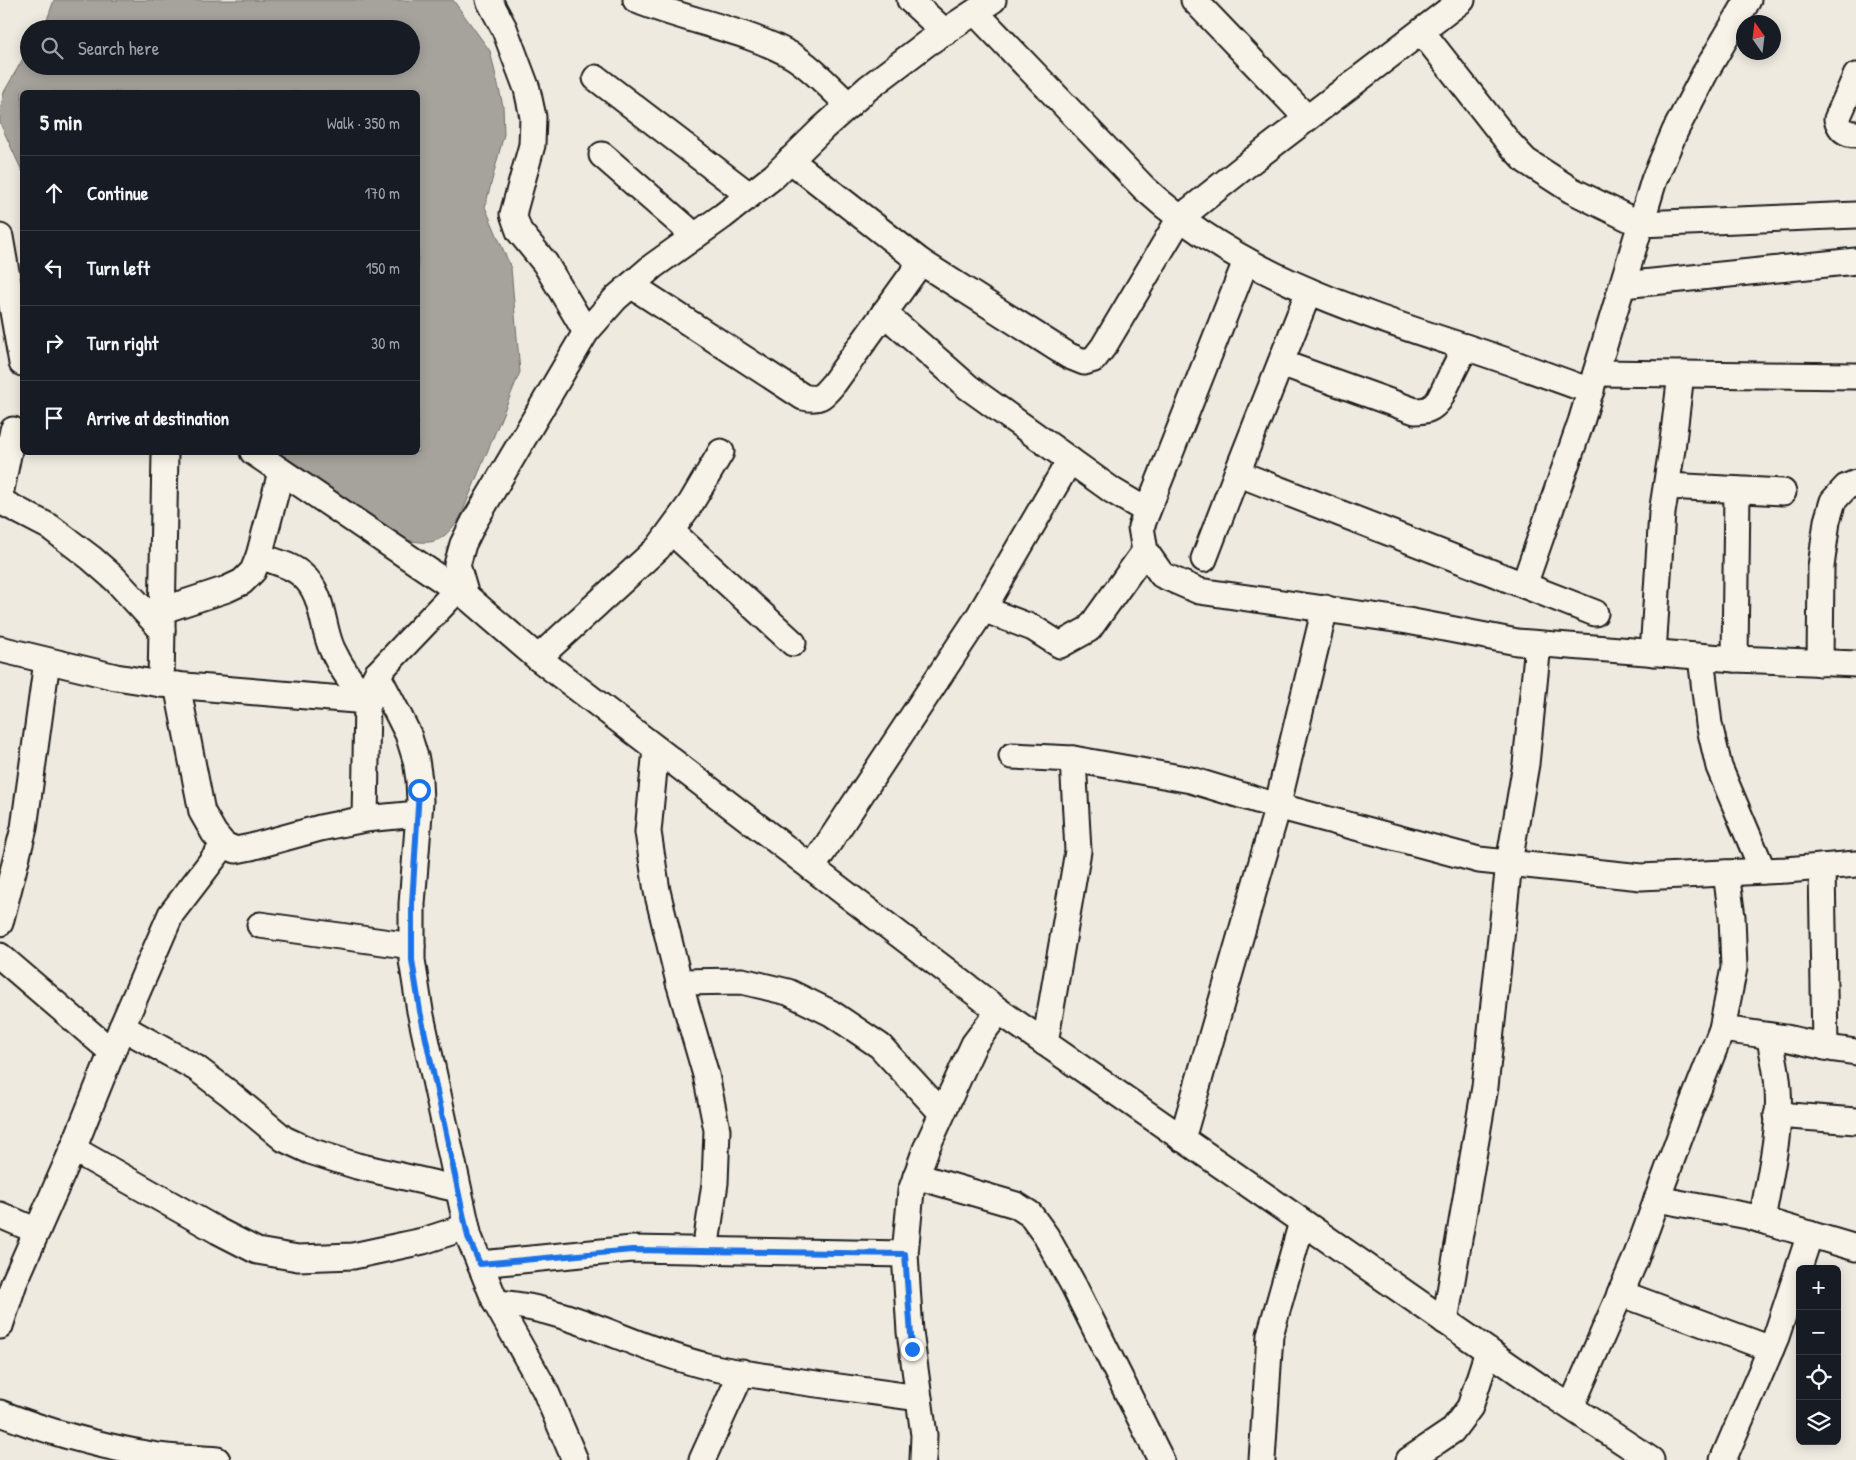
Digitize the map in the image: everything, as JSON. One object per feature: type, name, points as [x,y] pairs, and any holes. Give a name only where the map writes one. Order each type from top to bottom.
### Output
[{"type":"street","points":[[489,0],[504,28],[527,89],[533,117],[532,145],[512,214],[519,231],[545,263],[586,332]]},
{"type":"street","points":[[636,0],[665,12],[754,39],[784,52],[806,66],[849,105]]},
{"type":"street","points":[[910,0],[945,32]]},
{"type":"street","points":[[1194,0],[1307,118]]},
{"type":"street","points":[[790,160],[921,262],[1070,356],[1084,362],[1094,359],[1104,346],[1180,218],[1462,0]]},
{"type":"street","points":[[1524,585],[1582,422],[1654,180],[1675,131],[1705,73],[1748,0]]},
{"type":"street","points":[[461,593],[458,565],[463,544],[474,522],[586,332],[616,298],[653,266],[774,176],[849,105],[890,71],[985,6],[1144,188],[1193,228],[1275,277],[1394,324],[1465,347],[1594,382],[1681,374],[1856,376]]},
{"type":"street","points":[[1422,32],[1509,143],[1526,161],[1571,190],[1640,224],[1856,216]]},
{"type":"street","points":[[1856,76],[1837,119],[1840,128],[1849,134],[1856,134]]},
{"type":"street","points":[[596,78],[749,195]]},
{"type":"street","points":[[602,155],[695,236]]},
{"type":"street","points":[[0,237],[20,352]]},
{"type":"street","points":[[1246,261],[1141,526],[1145,551],[1162,575],[1199,591],[1408,621],[1517,642],[1701,657],[1856,664]]},
{"type":"street","points":[[1623,285],[1856,261]]},
{"type":"street","points":[[631,285],[803,398],[814,400],[824,396],[921,262]]},
{"type":"street","points":[[1204,559],[1309,291]]},
{"type":"street","points":[[884,313],[968,387],[1113,491],[1148,511]]},
{"type":"street","points":[[1281,363],[1415,411],[1424,411],[1434,407],[1440,400],[1465,347]]},
{"type":"street","points":[[1653,653],[1662,513],[1681,374]]},
{"type":"street","points":[[0,494],[12,430]]},
{"type":"street","points":[[538,658],[658,548],[691,503],[721,452]]},
{"type":"street","points":[[165,455],[162,620],[169,684],[202,812],[214,834],[224,845],[236,850],[320,828],[365,819],[418,814]]},
{"type":"street","points":[[257,455],[461,593],[538,658],[999,1011],[1488,1351],[1651,1460]]},
{"type":"street","points":[[812,868],[983,609],[1070,460]]},
{"type":"street","points":[[162,620],[242,582],[253,571],[259,556],[281,472]]},
{"type":"street","points":[[1237,473],[1595,613]]},
{"type":"street","points":[[1820,663],[1822,567],[1827,521],[1833,501],[1846,487],[1856,483]]},
{"type":"street","points":[[1667,486],[1784,492]]},
{"type":"street","points":[[1735,659],[1737,490]]},
{"type":"street","points":[[0,502],[50,527],[91,558],[162,620]]},
{"type":"street","points":[[671,531],[793,643]]},
{"type":"street","points":[[983,609],[1032,628],[1060,645],[1089,629],[1145,551]]},
{"type":"street","points":[[259,556],[300,573],[310,583],[317,597],[331,647],[344,672],[367,701]]},
{"type":"street","points":[[365,819],[367,701],[371,684],[377,674],[461,593]]},
{"type":"street","points":[[1182,1139],[1233,966],[1277,806],[1325,608]]},
{"type":"street","points":[[1445,1321],[1485,1087],[1510,863],[1526,764],[1538,644]]},
{"type":"street","points":[[0,649],[116,677],[169,684],[367,701]]},
{"type":"street","points":[[1701,657],[1709,724],[1719,767],[1763,871]]},
{"type":"street","points":[[0,923],[24,828],[48,660]]},
{"type":"street","points":[[377,674],[408,734],[416,760],[419,780],[412,904],[412,960],[420,1011],[468,1237],[496,1303],[545,1390],[575,1460]]},
{"type":"street","points":[[656,749],[648,832],[657,891],[706,1074],[717,1130],[715,1183],[705,1251]]},
{"type":"street","points":[[1012,756],[1073,759],[1191,780],[1277,806],[1479,860],[1641,877],[1856,864]]},
{"type":"street","points":[[1045,1044],[1078,851],[1073,759]]},
{"type":"street","points":[[0,1326],[14,1283],[73,1149],[122,1027],[171,914],[224,845]]},
{"type":"street","points":[[1822,867],[1825,1047]]},
{"type":"street","points":[[1571,1407],[1635,1260],[1686,1120],[1722,1029],[1734,968],[1732,917],[1726,873]]},
{"type":"street","points":[[260,924],[412,946]]},
{"type":"street","points":[[0,956],[112,1052]]},
{"type":"street","points":[[680,982],[742,981],[788,992],[831,1012],[880,1046],[942,1113]]},
{"type":"street","points":[[923,1460],[924,1435],[910,1332],[905,1254],[911,1191],[942,1113],[974,1044],[999,1011]]},
{"type":"street","points":[[122,1027],[196,1068],[230,1093],[284,1139],[310,1152],[357,1166],[458,1189]]},
{"type":"street","points":[[1722,1029],[1856,1052]]},
{"type":"street","points":[[1762,1220],[1775,1146],[1778,1091],[1775,1062],[1769,1036]]},
{"type":"street","points":[[1777,1115],[1856,1120]]},
{"type":"street","points":[[73,1149],[258,1251],[298,1258],[353,1256],[423,1241],[466,1227]]},
{"type":"street","points":[[916,1176],[1009,1203],[1030,1214],[1046,1236],[1074,1286],[1161,1460]]},
{"type":"street","points":[[1657,1199],[1748,1216],[1856,1248]]},
{"type":"street","points":[[0,1215],[37,1231]]},
{"type":"street","points":[[1262,1460],[1270,1335],[1302,1222]]},
{"type":"street","points":[[1723,1460],[1771,1349],[1810,1234]]},
{"type":"street","points":[[480,1264],[632,1250],[905,1254]]},
{"type":"street","points":[[1620,1293],[1771,1349]]},
{"type":"street","points":[[496,1303],[520,1304],[546,1310],[657,1352],[706,1366],[919,1398]]},
{"type":"street","points":[[1409,1460],[1452,1431],[1470,1407],[1488,1351]]},
{"type":"street","points":[[702,1460],[742,1372]]},
{"type":"street","points":[[0,1413],[89,1451],[142,1457],[217,1460]]},
{"type":"shaded area","points":[[54,0],[453,0],[490,51],[503,106],[504,134],[485,207],[511,268],[520,372],[460,518],[448,533],[431,542],[405,540],[278,455],[420,455],[420,90],[20,90],[20,167],[0,123],[0,111],[4,92],[20,64],[20,75],[420,75],[420,20],[47,20]]},
{"type":"route","points":[[419,790],[420,801],[412,904],[412,960],[420,1011],[468,1237],[480,1264],[632,1250],[905,1254],[912,1349]]}]
